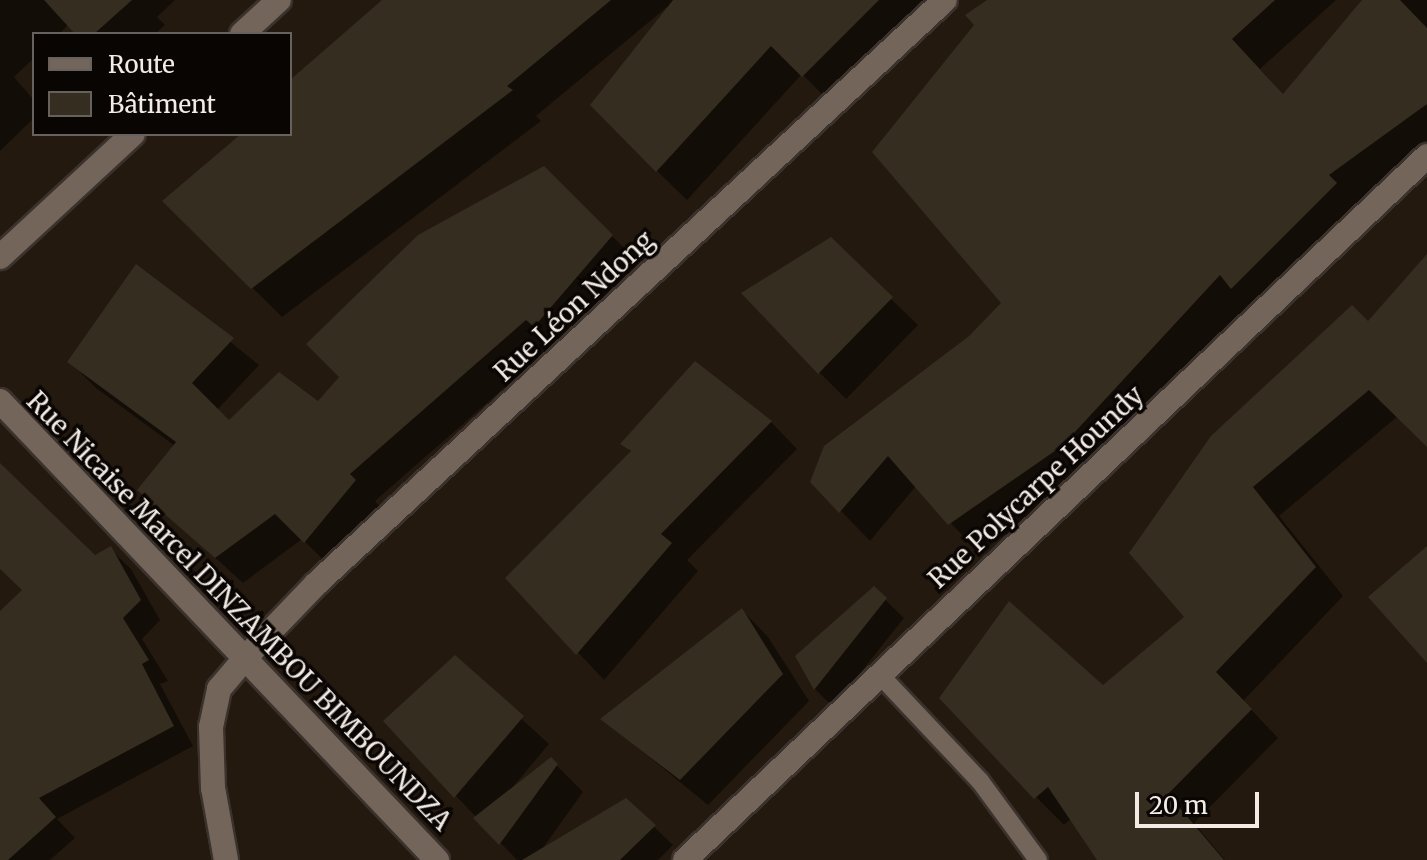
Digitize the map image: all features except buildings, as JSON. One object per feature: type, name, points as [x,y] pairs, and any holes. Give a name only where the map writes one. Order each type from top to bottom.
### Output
[{"type":"street","points":[[244,32],[279,0]]},
{"type":"street","name":"Rue Léon Ndong","points":[[226,860],[213,788],[211,727],[219,689],[316,584],[945,0]]},
{"type":"street","points":[[0,257],[131,136]]},
{"type":"street","name":"Rue Polycarpe Houndy","points":[[685,860],[1427,156]]},
{"type":"street","name":"Rue Nicaise Marcel DINZAMBOU BIMBOUNDZA","points":[[0,401],[437,860]]},
{"type":"lane","points":[[879,674],[980,781],[1038,860]]}]
